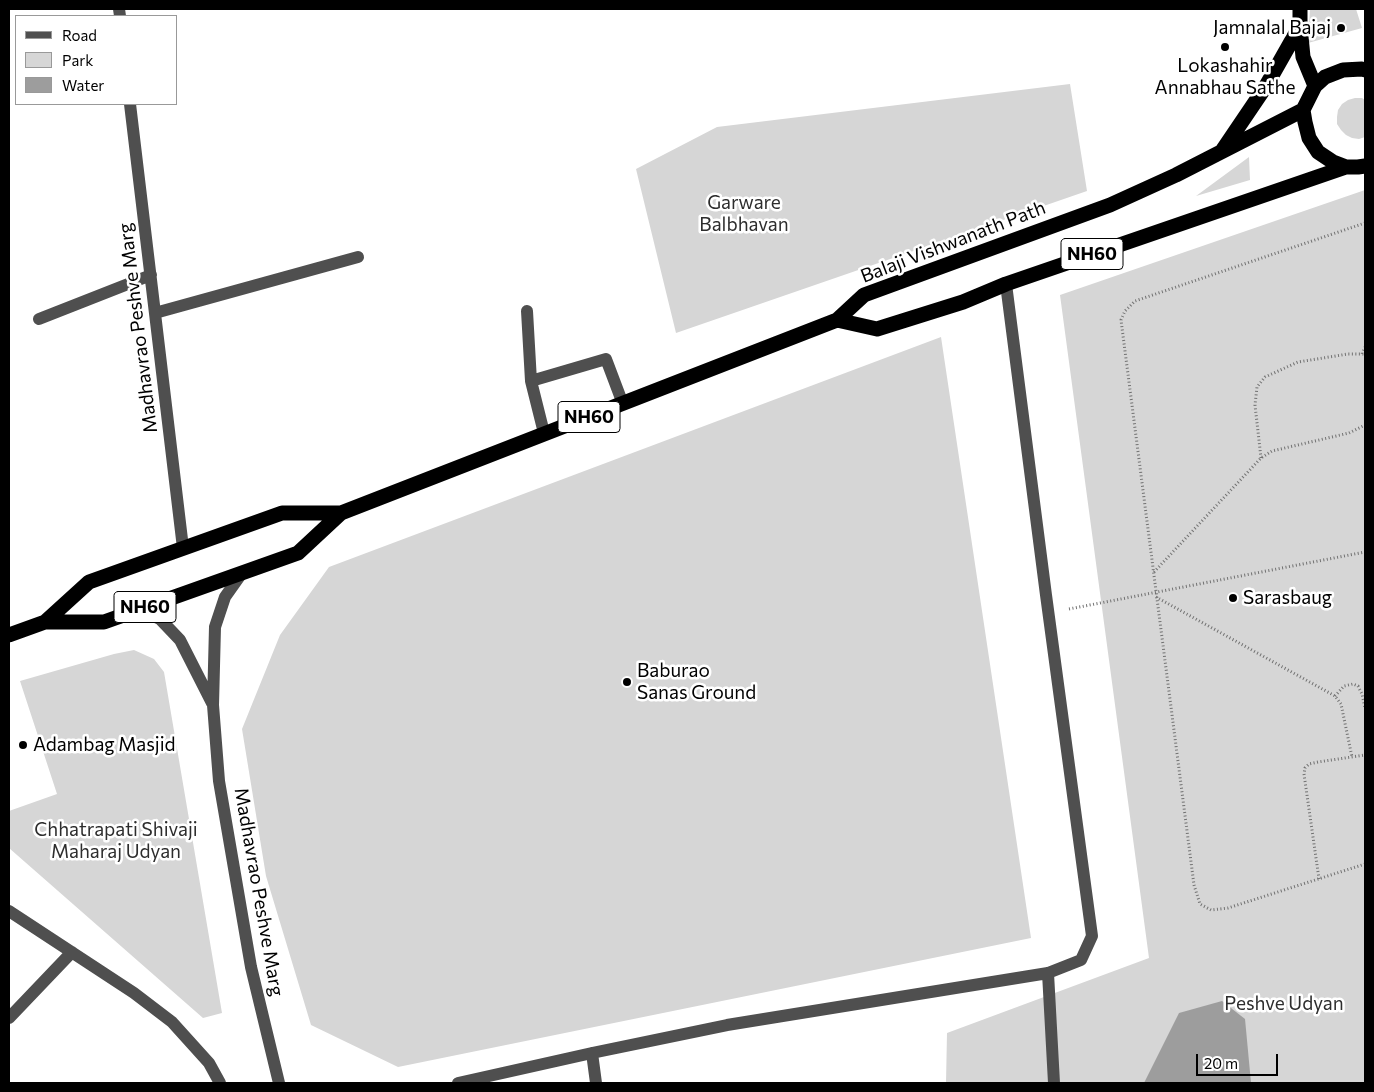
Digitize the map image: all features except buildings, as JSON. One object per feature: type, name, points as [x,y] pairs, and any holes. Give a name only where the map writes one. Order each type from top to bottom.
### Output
[{"type":"highway","points":[[1300,9],[1304,57],[1315,86]]},
{"type":"highway","points":[[1221,152],[1266,86],[1300,26]]},
{"type":"highway","points":[[1303,110],[1315,86],[1343,70],[1364,65]]},
{"type":"highway","name":"Balaji Vishwanath Path","points":[[837,320],[864,295],[1110,205],[1176,175],[1303,110]]},
{"type":"highway","name":"NH60","points":[[1303,110],[1309,138],[1318,152],[1333,162],[1346,167],[1358,168],[1365,166]]},
{"type":"highway","name":"NH60","points":[[9,635],[45,622],[104,622],[298,553],[341,514],[837,320],[877,329],[963,302],[1006,284],[1346,167]]},
{"type":"highway","name":"NH60","points":[[45,622],[89,582],[282,513],[341,514]]},
{"type":"street","name":"Madhavrao Peshve Marg","points":[[130,105],[183,548]]},
{"type":"street","points":[[155,313],[358,257]]},
{"type":"street","points":[[39,319],[151,275]]},
{"type":"street","points":[[458,1083],[727,1025],[1048,973],[1081,960],[1092,936],[1006,284]]},
{"type":"street","points":[[528,310],[530,382],[544,434]]},
{"type":"street","points":[[530,382],[606,359],[623,404]]},
{"type":"street","name":"Madhavrao Peshve Marg","points":[[242,572],[224,597],[215,627],[213,705],[219,781],[251,967],[278,1083]]},
{"type":"street","name":"Madhavrao Peshve Marg","points":[[139,609],[160,619],[180,640],[213,705]]},
{"type":"street","points":[[9,911],[134,992],[172,1022],[209,1063],[220,1083]]},
{"type":"street","points":[[9,1018],[72,952]]},
{"type":"street","points":[[1048,973],[1054,1083]]},
{"type":"street","points":[[592,1053],[596,1083]]},
{"type":"path","points":[[1365,223],[1135,301],[1125,311],[1121,320],[1194,885],[1200,904],[1211,910],[1228,908],[1365,864]]},
{"type":"path","points":[[1261,458],[1255,405],[1257,387],[1265,376],[1298,362],[1348,354],[1363,354],[1365,347]]},
{"type":"path","points":[[1153,573],[1261,458],[1272,452],[1349,433],[1365,425]]},
{"type":"path","points":[[1093,604],[1365,552]]},
{"type":"path","points":[[1156,597],[1335,696],[1341,704],[1352,757]]},
{"type":"path","points":[[1335,696],[1344,686],[1353,684],[1358,686],[1365,708]]},
{"type":"path","points":[[1319,879],[1305,768],[1309,764],[1365,756]]},
{"type":"green space","points":[[1310,9],[1356,9],[1362,28],[1308,43]]},
{"type":"green space","name":"Garware Balbhavan","points":[[1070,84],[1087,191],[676,333],[636,169],[717,127]]},
{"type":"green space","points":[[1355,98],[1365,100],[1365,137],[1359,139],[1346,135],[1337,124],[1338,110],[1342,104]]},
{"type":"green space","points":[[1249,157],[1250,180],[1196,196]]},
{"type":"green space","name":"Sarasbaug","points":[[1365,190],[1365,1083],[946,1083],[947,1033],[1149,958],[1060,295]]},
{"type":"green space","name":"Baburao Sanas Ground","points":[[941,337],[1031,938],[398,1067],[311,1025],[266,876],[242,729],[280,635],[329,567]]},
{"type":"green space","name":"Chhatrapati Shivaji Maharaj Udyan","points":[[134,650],[154,659],[164,672],[222,1013],[203,1018],[9,848],[9,811],[57,794],[20,681]]},
{"type":"water","points":[[1222,1001],[1245,1019],[1251,1083],[1144,1083],[1179,1013]]},
{"type":"place","name":"Jamnalal Bajaj","points":[[1341,28]]},
{"type":"place","name":"Lokashahir Annabhau Sathe","points":[[1225,47]]},
{"type":"place","name":"Sarasbaug","points":[[1233,598]]},
{"type":"place","name":"Baburao Sanas Ground","points":[[627,682]]},
{"type":"place","name":"Adambag Masjid","points":[[23,745]]},
{"type":"park label","name":"Peshve Udyan","points":[[1284,1004]]}]
